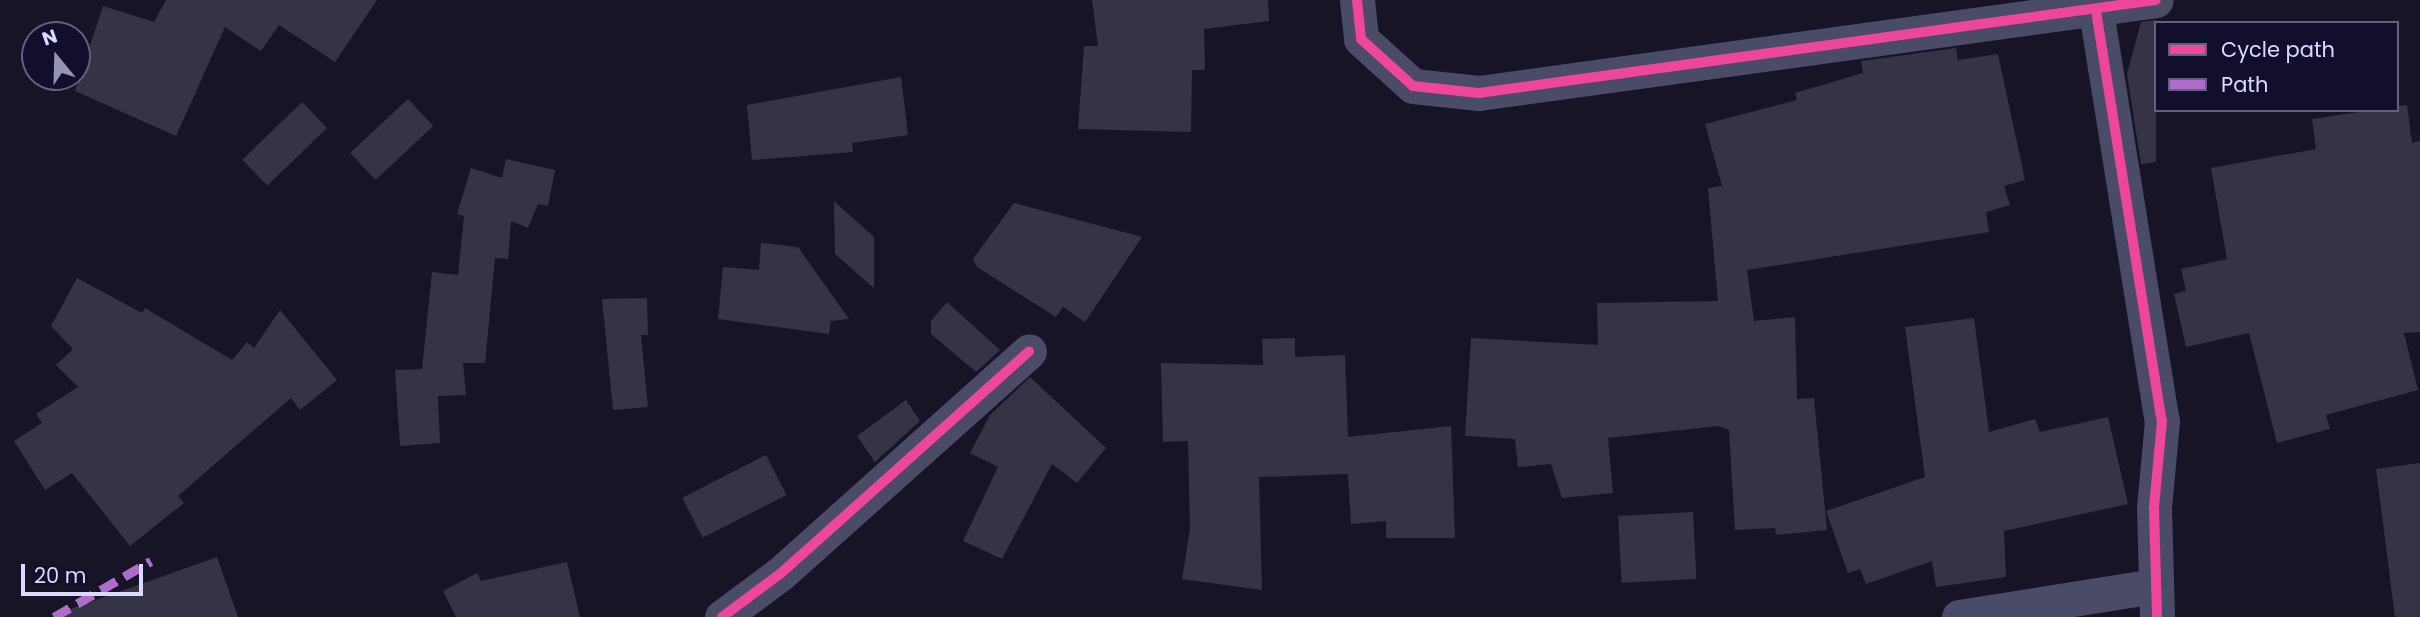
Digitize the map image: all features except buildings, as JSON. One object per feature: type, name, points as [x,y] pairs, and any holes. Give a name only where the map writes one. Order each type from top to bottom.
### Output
[{"type":"street","points":[[1357,0],[1361,39],[1413,86],[1479,93],[2096,11],[2156,0]]},
{"type":"street","points":[[1959,617],[2156,601],[2162,421],[2096,11]]},
{"type":"street","points":[[722,617],[780,574],[1029,351]]},
{"type":"marked path","points":[[54,617],[151,561]]},
{"type":"cycle path","points":[[1357,0],[1361,39],[1413,86],[1479,93],[2156,0]]},
{"type":"cycle path","points":[[2096,11],[2162,421],[2154,508],[2157,617]]},
{"type":"cycle path","points":[[722,617],[780,574],[1029,351]]}]
